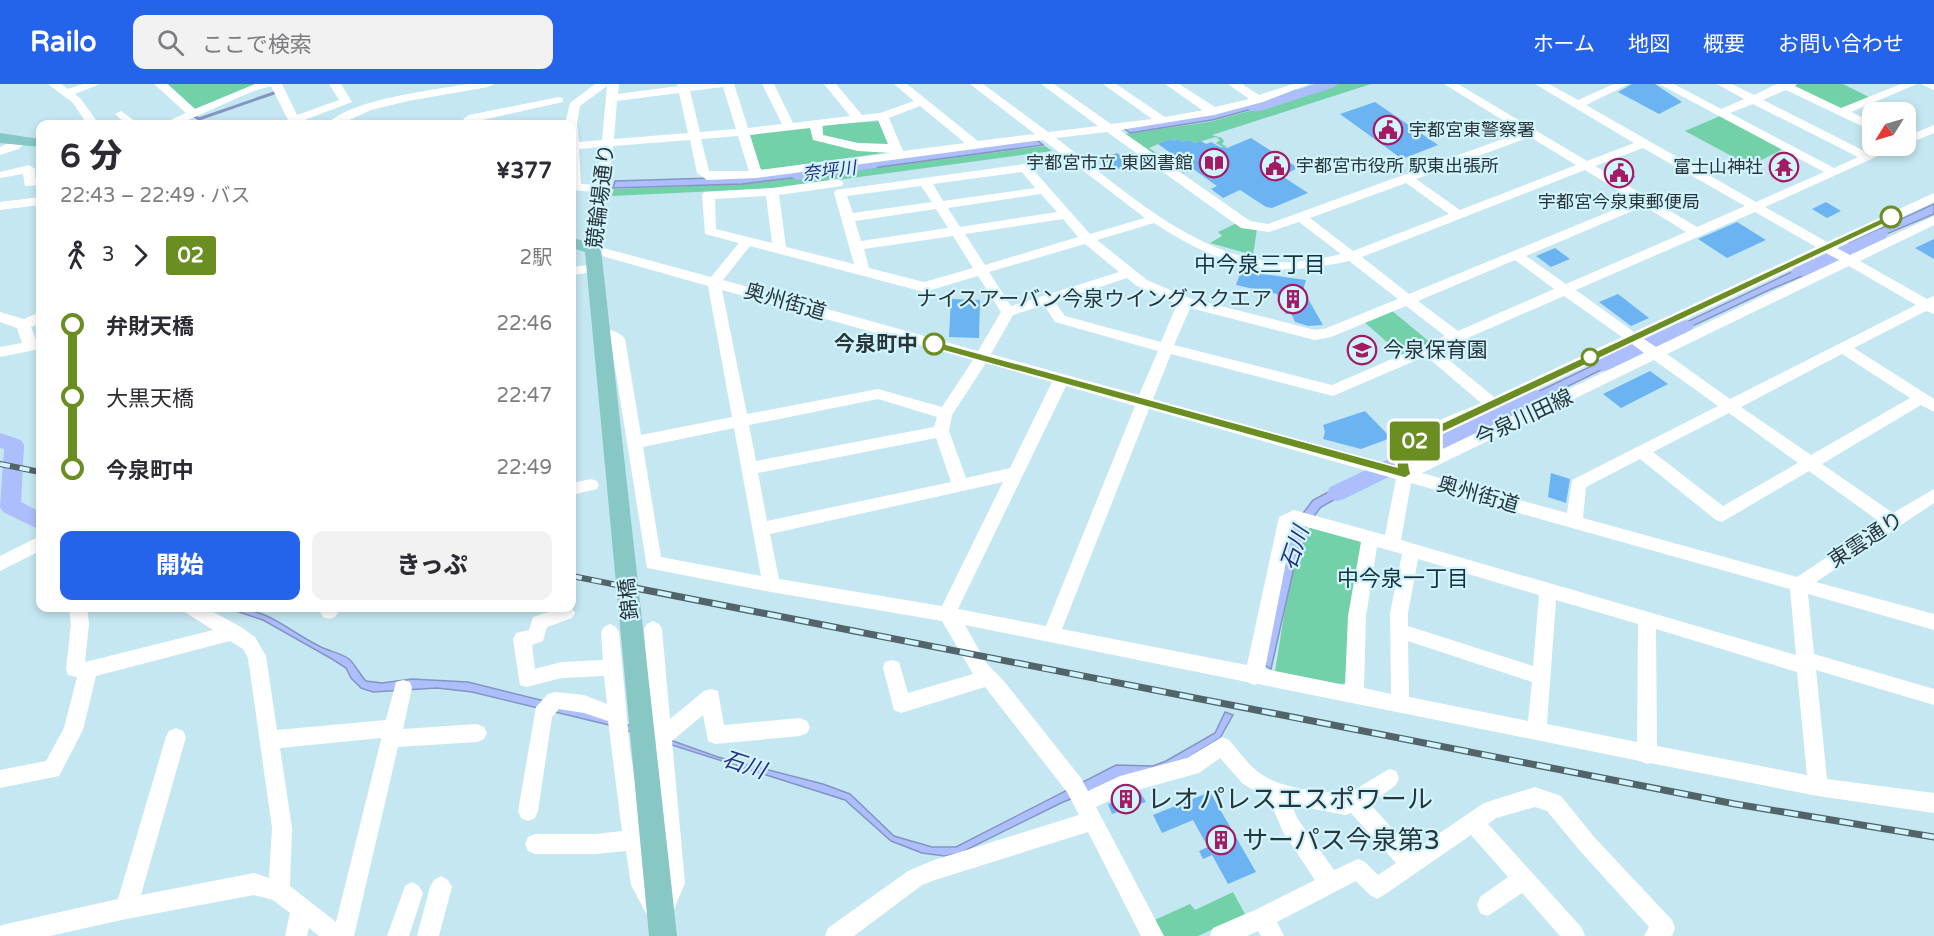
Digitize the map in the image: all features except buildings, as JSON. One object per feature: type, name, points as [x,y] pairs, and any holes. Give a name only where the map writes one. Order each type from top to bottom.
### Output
[{"type":"main road","points":[[0,138],[36,142]]},
{"type":"main road","name":"奥州街道","points":[[576,244],[593,249]]},
{"type":"main road","name":"競輪場通り","points":[[593,249],[611,416]]},
{"type":"main road","name":"錦橋","points":[[611,416],[662,926]]},
{"type":"street","points":[[54,84],[77,101],[90,120]]},
{"type":"street","points":[[66,93],[94,84]]},
{"type":"street","points":[[160,84],[194,114]]},
{"type":"street","points":[[180,120],[247,90],[267,84]]},
{"type":"street","points":[[276,84],[294,120],[346,102],[335,84]]},
{"type":"street","points":[[341,120],[354,113],[423,95],[488,84]]},
{"type":"street","points":[[555,84],[562,107],[574,107]]},
{"type":"street","points":[[573,120],[574,107],[592,90],[603,84]]},
{"type":"street","name":"競輪場通り","points":[[593,249],[608,142],[613,84]]},
{"type":"street","points":[[612,98],[720,84]]},
{"type":"street","points":[[728,84],[756,174]]},
{"type":"street","points":[[768,84],[789,127]]},
{"type":"street","points":[[830,84],[859,119]]},
{"type":"street","points":[[900,84],[975,145]]},
{"type":"street","points":[[976,84],[1155,219],[1200,246],[1247,261],[1273,265],[1310,265],[1352,256],[1644,143]]},
{"type":"street","points":[[1047,84],[1246,225],[1269,228],[1532,133]]},
{"type":"street","points":[[1109,84],[1163,121]]},
{"type":"street","points":[[1171,84],[1214,112]]},
{"type":"street","points":[[1234,84],[1259,100]]},
{"type":"street","points":[[683,87],[702,173],[707,176],[756,174],[832,164],[897,151],[975,145],[1163,121],[1214,112],[1259,100],[1304,84]]},
{"type":"street","points":[[1450,84],[1696,232]]},
{"type":"street","points":[[1541,84],[1932,305]]},
{"type":"street","points":[[1577,105],[1623,84]]},
{"type":"street","points":[[1665,84],[1833,172]]},
{"type":"street","points":[[1723,84],[1868,157]]},
{"type":"street","points":[[1841,112],[1911,84]]},
{"type":"street","points":[[1927,84],[1934,87]]},
{"type":"street","points":[[1720,113],[1787,85],[1862,122]]},
{"type":"street","points":[[469,119],[559,100]]},
{"type":"street","points":[[576,146],[743,132],[859,119],[882,116],[922,102]]},
{"type":"street","points":[[122,114],[129,120]]},
{"type":"street","points":[[882,116],[897,151]]},
{"type":"street","points":[[816,124],[817,137],[858,147],[897,151]]},
{"type":"street","points":[[1916,137],[1932,132]]},
{"type":"street","points":[[0,151],[15,146],[22,140]]},
{"type":"street","points":[[1047,300],[1060,319],[1333,391],[1868,157]]},
{"type":"street","points":[[832,164],[863,271]]},
{"type":"street","points":[[1155,219],[1087,239],[980,271],[924,287],[710,231],[708,195],[925,182],[1020,167],[1029,170],[1087,239],[1142,283],[1185,302],[1315,335],[1326,334],[1646,201]]},
{"type":"street","points":[[4,175],[29,169],[29,183],[36,182]]},
{"type":"street","points":[[1407,178],[1459,215]]},
{"type":"street","points":[[925,182],[1008,312]]},
{"type":"street","points":[[576,187],[601,189]]},
{"type":"street","points":[[848,218],[1045,190]]},
{"type":"street","points":[[772,192],[780,250]]},
{"type":"street","name":"今泉川田線","points":[[1934,197],[1416,440],[1407,447],[1401,463],[1405,474],[1934,220]]},
{"type":"street","points":[[0,206],[36,202]]},
{"type":"street","points":[[856,246],[1066,215]]},
{"type":"street","points":[[1301,217],[1456,337]]},
{"type":"street","points":[[747,242],[714,282],[771,585]]},
{"type":"street","name":"奥州街道","points":[[593,249],[1934,622]]},
{"type":"street","points":[[1516,255],[1893,522]]},
{"type":"street","points":[[576,270],[595,268]]},
{"type":"street","points":[[962,486],[941,431],[945,414],[982,358],[1008,312],[1129,273]]},
{"type":"street","points":[[1050,635],[1185,302]]},
{"type":"street","points":[[1574,523],[1578,484],[1932,305]]},
{"type":"street","points":[[0,317],[21,321],[35,345],[0,352]]},
{"type":"street","points":[[24,324],[36,319]]},
{"type":"street","points":[[602,333],[618,339],[636,442],[653,563],[947,614],[1647,755],[1818,787],[1934,803]]},
{"type":"street","points":[[1642,452],[1722,514],[1927,402],[1843,348]]},
{"type":"street","points":[[1428,350],[1492,404]]},
{"type":"street","points":[[947,614],[1061,380]]},
{"type":"street","points":[[636,442],[878,394],[945,414]]},
{"type":"street","points":[[748,469],[941,431]]},
{"type":"street","points":[[760,529],[1016,473]]},
{"type":"street","points":[[1392,544],[1405,474]]},
{"type":"street","points":[[576,488],[591,485]]},
{"type":"street","name":"東雲通り","points":[[1798,585],[1934,495]]},
{"type":"street","points":[[1254,677],[1285,522],[1294,517],[1647,619],[1934,697]]},
{"type":"street","points":[[1355,696],[1353,652],[1358,599],[1370,538]]},
{"type":"street","points":[[0,564],[36,545]]},
{"type":"street","points":[[1400,704],[1399,613],[1411,550]]},
{"type":"street","points":[[1798,585],[1818,787]]},
{"type":"street","points":[[1537,732],[1548,590]]},
{"type":"street","points":[[78,612],[80,624],[75,669],[88,670],[235,632]]},
{"type":"street","points":[[199,612],[235,632],[249,643],[257,656],[282,828],[279,891]]},
{"type":"street","points":[[566,613],[539,622],[537,636],[522,639],[527,678],[561,670],[613,668]]},
{"type":"street","points":[[947,614],[980,670],[1074,785],[1153,936]]},
{"type":"street","points":[[1647,619],[1647,755]]},
{"type":"street","points":[[653,629],[674,883],[662,926]]},
{"type":"street","points":[[1398,630],[1541,677]]},
{"type":"street","points":[[610,632],[620,750],[634,840],[642,885],[662,926]]},
{"type":"street","points":[[892,668],[901,704],[988,678]]},
{"type":"street","points":[[0,779],[52,769],[73,730],[88,670]]},
{"type":"street","points":[[343,936],[403,687]]},
{"type":"street","points":[[663,736],[711,697],[715,735],[800,727]]},
{"type":"street","points":[[528,811],[543,713],[555,700],[584,704],[617,716]]},
{"type":"street","points":[[269,740],[392,734],[477,733]]},
{"type":"street","points":[[126,908],[176,737]]},
{"type":"street","points":[[836,936],[915,878],[1089,811],[1120,785],[1192,766],[1222,746],[1253,781],[1275,791],[1346,805],[1355,803],[1389,778]]},
{"type":"street","points":[[1275,791],[1290,825],[1331,884]]},
{"type":"street","points":[[1221,936],[1268,927],[1358,868],[1377,888],[1491,810],[1535,797],[1554,803],[1664,928],[1655,936]]},
{"type":"street","points":[[1355,803],[1412,864]]},
{"type":"street","points":[[1473,822],[1574,936]]},
{"type":"street","points":[[535,844],[596,844],[634,840]]},
{"type":"street","points":[[1488,905],[1524,879]]},
{"type":"street","points":[[2,936],[126,908],[254,884],[279,891],[336,936]]},
{"type":"street","points":[[428,936],[441,887]]},
{"type":"street","points":[[398,936],[412,893]]},
{"type":"street","points":[[296,936],[302,909]]},
{"type":"green space","points":[[168,84],[256,84],[195,109]]},
{"type":"green space","points":[[1338,84],[1371,84],[1212,135],[1222,138],[1224,141],[1222,144],[1227,147],[1224,148],[1216,143],[1220,140],[1216,137],[1195,143],[1189,140],[1183,142],[1170,139],[1149,148],[1185,172],[1183,173],[1124,134],[1209,122],[1282,102],[1275,96],[1296,89],[1305,95]]},
{"type":"green space","points":[[1843,84],[1869,97],[1843,109],[1837,108],[1796,88],[1794,85]]},
{"type":"green space","points":[[1720,116],[1783,149],[1750,166],[1685,131]]},
{"type":"green space","points":[[881,121],[892,146],[868,147],[823,136],[823,125]]},
{"type":"green space","points":[[812,126],[815,138],[890,152],[763,170],[759,168],[748,135],[752,132]]},
{"type":"green space","points":[[1045,146],[1052,151],[778,188],[612,196],[614,189],[742,184],[826,175],[824,167],[840,165],[843,172]]},
{"type":"green space","points":[[1239,222],[1257,229],[1253,255],[1210,243],[1222,236],[1218,232]]},
{"type":"green space","points":[[1391,310],[1431,343],[1403,356],[1363,321]]},
{"type":"green space","points":[[1311,525],[1358,538],[1364,545],[1349,681],[1341,685],[1275,672],[1292,575]]},
{"type":"green space","points":[[1233,892],[1245,914],[1198,936],[1157,936],[1150,922],[1190,904],[1195,910]]},
{"type":"water","points":[[1275,96],[1281,101],[1212,120],[1130,133],[1122,127]]},
{"type":"water","points":[[1037,140],[1043,145],[843,172],[841,165]]},
{"type":"water","points":[[823,167],[825,174],[742,184],[613,188],[615,181],[745,177]]},
{"type":"water","points":[[1934,204],[1934,214],[1856,247],[1849,243]]},
{"type":"water","points":[[1821,258],[1831,264],[1769,290],[1663,340],[1657,336]]},
{"type":"water","points":[[1625,350],[1632,355],[1515,412],[1508,406]]},
{"type":"water","points":[[8,473],[15,473],[15,503],[36,515],[36,525],[7,507],[5,484]]},
{"type":"water","points":[[1357,477],[1364,483],[1321,507],[1302,532],[1271,669],[1261,663],[1291,529],[1313,500]]},
{"type":"water","points":[[239,612],[254,612],[266,616],[319,646],[346,657],[366,681],[382,683],[412,679],[468,682],[597,714],[718,757],[823,784],[850,794],[894,836],[932,847],[956,847],[1116,765],[1153,766],[1166,761],[1215,733],[1225,712],[1233,715],[1220,738],[1180,763],[1123,778],[1061,803],[960,853],[945,856],[922,853],[891,841],[845,800],[609,725],[472,692],[437,688],[373,692],[361,688],[351,678],[346,668],[263,620]]},
{"type":"waterway","name":"奈坪川","points":[[1255,108],[1330,84]]},
{"type":"waterway","points":[[194,116],[199,119],[274,93]]},
{"type":"waterway","name":"奈坪川","points":[[797,175],[870,165]]},
{"type":"waterway","name":"石川","points":[[1800,272],[1880,234]]},
{"type":"waterway","name":"石川","points":[[1604,364],[1685,326]]},
{"type":"waterway","name":"石川","points":[[1337,493],[1535,397]]},
{"type":"waterway","points":[[0,440],[14,445],[10,506],[36,520]]},
{"type":"railway","points":[[0,464],[36,471]]},
{"type":"railway","points":[[576,577],[637,589]]},
{"type":"railway","points":[[630,587],[1735,804],[1934,837]]},
{"type":"bus line","name":"02","points":[[934,344],[1405,474],[1401,463],[1403,454],[1407,447],[1416,440],[1891,217]]},
{"type":"place","name":"宇都宮東警察署","points":[[1388,130]]},
{"type":"place","name":"宇都宮市立 東図書館","points":[[1214,163]]},
{"type":"place","name":"宇都宮市役所 駅東出張所","points":[[1275,166]]},
{"type":"place","name":"富士山神社","points":[[1784,167]]},
{"type":"place","name":"宇都宮今泉東郵便局","points":[[1619,173]]},
{"type":"place","name":"ナイスアーバン今泉ウイングスクエア","points":[[1293,299]]},
{"type":"place","name":"今泉町中","points":[[934,344]]},
{"type":"place","name":"今泉保育園","points":[[1362,350]]},
{"type":"place","name":"レオパレスエスポワール","points":[[1126,799]]},
{"type":"place","name":"サーパス今泉第3","points":[[1221,840]]},
{"type":"district","name":"中今泉三丁目","points":[[1260,265]]},
{"type":"district","name":"中今泉一丁目","points":[[1403,579]]}]
